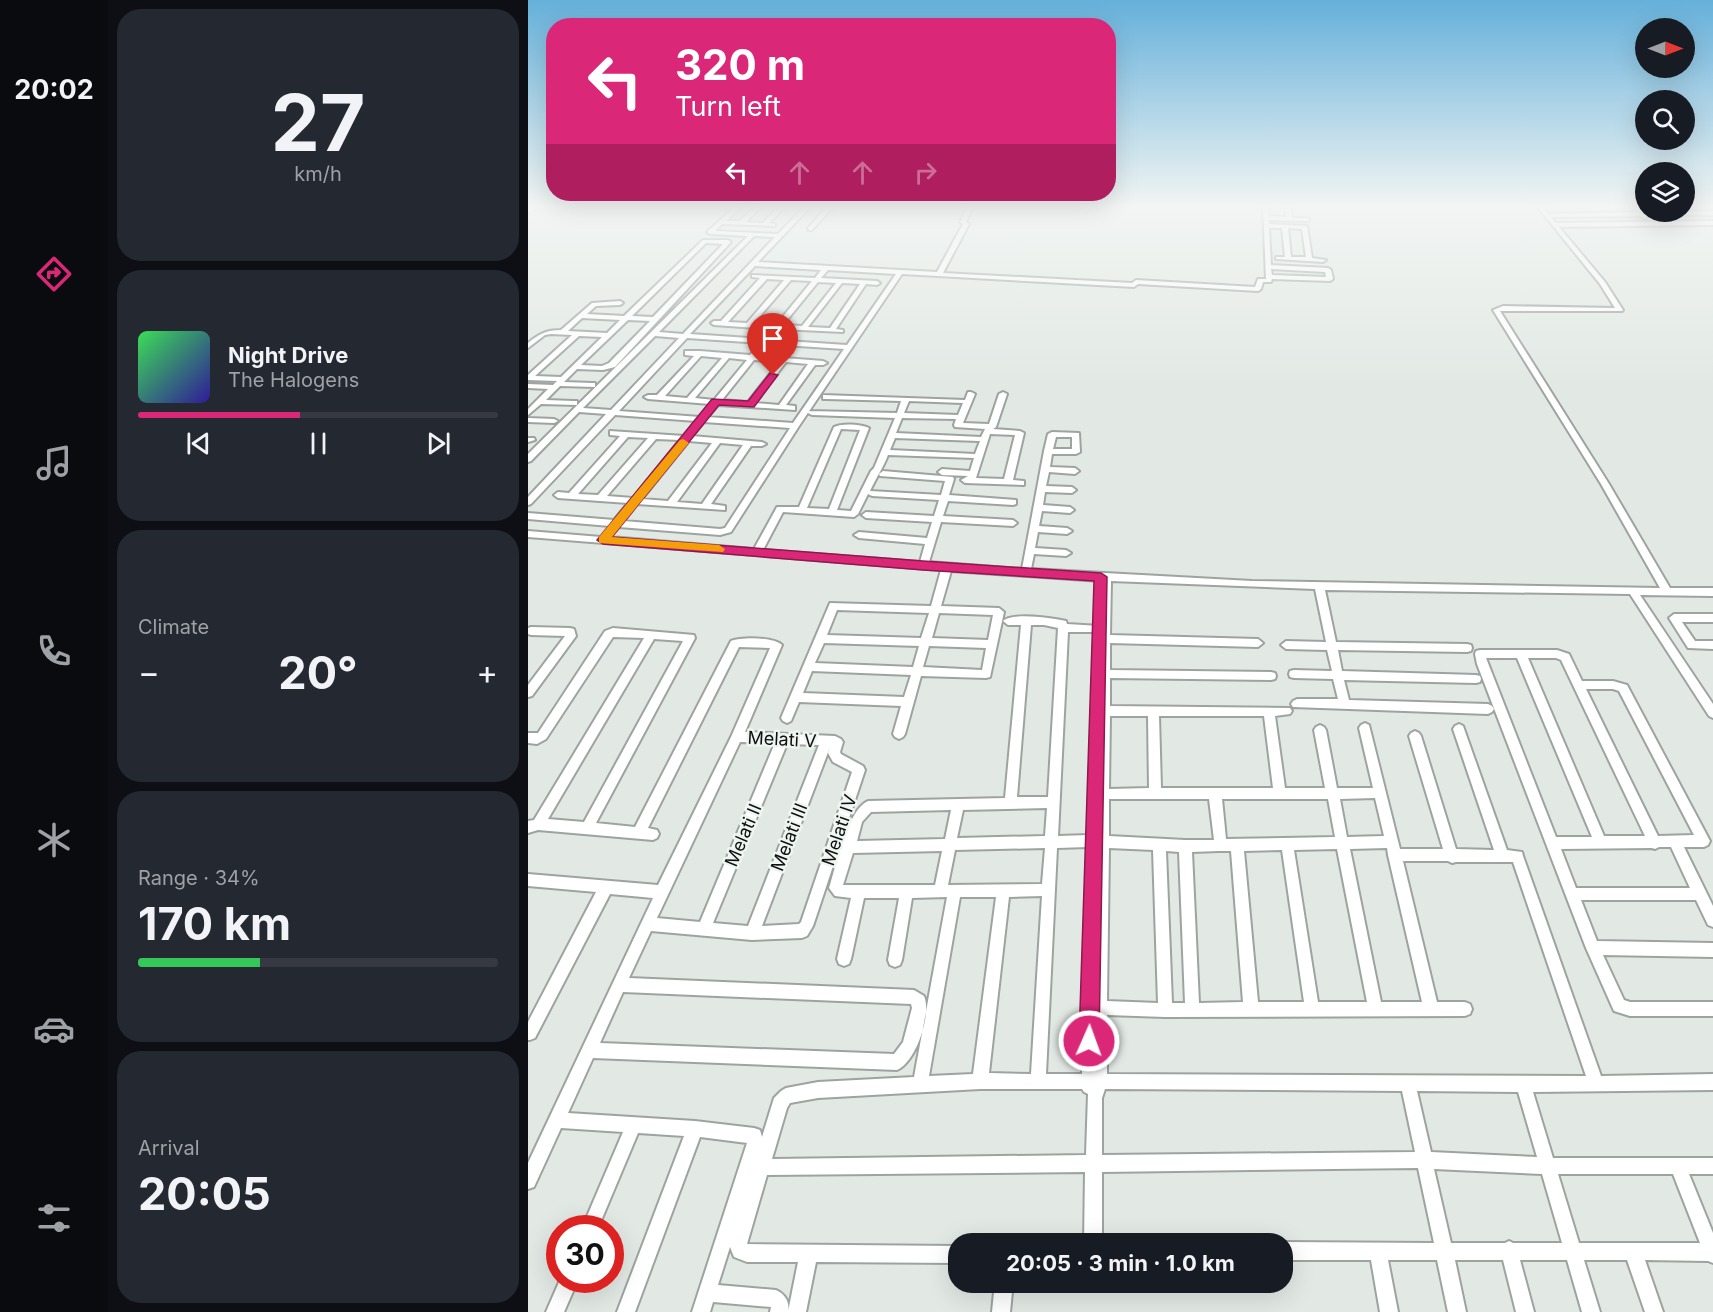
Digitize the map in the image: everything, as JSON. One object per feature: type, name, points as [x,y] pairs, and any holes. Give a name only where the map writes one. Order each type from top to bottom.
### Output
[{"type":"street","points":[[528,413],[681,266]]},
{"type":"street","points":[[575,367],[603,368],[612,365],[704,266]]},
{"type":"street","points":[[528,459],[576,406],[654,334],[721,266]]},
{"type":"street","points":[[528,502],[751,266]]},
{"type":"street","points":[[807,266],[1258,289],[1260,280],[1269,280],[1269,277],[1269,267],[1328,270],[1330,279],[1269,277]]},
{"type":"street","points":[[939,274],[943,266]]},
{"type":"street","points":[[1590,266],[1620,310],[1496,309],[1605,484],[1667,591]]},
{"type":"street","points":[[603,540],[826,267]]},
{"type":"street","points":[[528,516],[720,532],[728,530],[795,426],[900,272]]},
{"type":"street","points":[[689,273],[697,273]]},
{"type":"street","points":[[754,276],[877,283]]},
{"type":"street","points":[[723,323],[765,277]]},
{"type":"street","points":[[749,325],[789,278]]},
{"type":"street","points":[[804,328],[840,281]]},
{"type":"street","points":[[832,330],[864,282]]},
{"type":"street","points":[[562,333],[597,303],[620,303]]},
{"type":"street","points":[[581,316],[652,321]]},
{"type":"street","points":[[714,323],[841,331]]},
{"type":"street","points":[[528,346],[543,334],[608,335]]},
{"type":"street","points":[[528,381],[577,334]]},
{"type":"street","points":[[654,334],[850,347]]},
{"type":"street","points":[[688,353],[823,363]]},
{"type":"street","points":[[659,398],[700,353]]},
{"type":"street","points":[[689,400],[728,356]]},
{"type":"street","points":[[750,405],[784,360]]},
{"type":"street","points":[[781,407],[813,362]]},
{"type":"street","points":[[528,381],[592,385]]},
{"type":"street","points":[[970,394],[958,425],[1020,433],[1008,482]]},
{"type":"street","points":[[970,477],[1003,394]]},
{"type":"street","points":[[648,397],[792,408]]},
{"type":"street","points":[[826,397],[962,401]]},
{"type":"street","points":[[881,471],[885,452],[906,399]]},
{"type":"street","points":[[540,402],[612,413],[795,426]]},
{"type":"street","points":[[812,413],[957,417]]},
{"type":"street","points":[[528,420],[554,421]]},
{"type":"street","points":[[802,510],[838,427],[865,428],[832,512]]},
{"type":"street","points":[[613,433],[762,444]]},
{"type":"street","points":[[571,496],[626,434]]},
{"type":"street","points":[[891,435],[979,439]]},
{"type":"street","points":[[601,497],[654,436]]},
{"type":"street","points":[[671,503],[718,441]]},
{"type":"street","points":[[705,506],[749,443]]},
{"type":"street","points":[[1026,572],[1048,451]]},
{"type":"street","points":[[885,452],[973,456]]},
{"type":"street","points":[[1045,470],[1075,471]]},
{"type":"street","points":[[757,552],[780,509],[854,514],[875,471],[970,477],[1021,483]]},
{"type":"street","points":[[881,471],[950,479],[970,477]]},
{"type":"street","points":[[923,566],[950,479]]},
{"type":"street","points":[[1041,489],[1072,490]]},
{"type":"street","points":[[872,494],[1013,502]]},
{"type":"street","points":[[558,495],[722,507]]},
{"type":"street","points":[[1038,508],[1070,510]]},
{"type":"street","points":[[866,516],[1013,523]]},
{"type":"street","points":[[1034,529],[1067,531]]},
{"type":"street","points":[[528,534],[923,566],[1320,591],[1713,592]]},
{"type":"street","points":[[859,535],[931,542]]},
{"type":"street","points":[[1030,551],[1066,553]]},
{"type":"street","points":[[899,734],[947,567]]},
{"type":"street","points":[[1093,1233],[1103,577]]},
{"type":"street","points":[[1320,591],[1344,704]]},
{"type":"street","points":[[1633,591],[1713,713]]},
{"type":"street","points":[[787,718],[796,698],[808,667],[834,606],[999,612],[986,674],[808,667]]},
{"type":"street","points":[[1713,618],[1674,618],[1692,645],[1713,645]]},
{"type":"street","points":[[1008,621],[1059,622],[1063,628],[1038,1082]]},
{"type":"street","points":[[1011,802],[1026,621]]},
{"type":"street","points":[[1063,628],[1102,634],[1258,643]]},
{"type":"street","points":[[528,693],[571,636],[570,632],[529,630]]},
{"type":"street","points":[[528,738],[537,739],[542,736],[609,634],[613,632],[689,638],[690,640],[587,828]]},
{"type":"street","points":[[1094,1088],[1101,1008],[1098,841],[1104,794],[1102,634]]},
{"type":"street","points":[[651,635],[533,826],[653,834]]},
{"type":"street","points":[[820,639],[992,644]]},
{"type":"street","points":[[528,1181],[618,985],[737,737],[776,644],[740,642],[735,644],[639,832]]},
{"type":"street","points":[[1286,645],[1467,648]]},
{"type":"street","points":[[1655,843],[1579,685],[1562,655],[1480,654],[1593,948],[1619,1006],[1630,1009],[1713,1010]]},
{"type":"street","points":[[1521,654],[1601,843]]},
{"type":"street","points":[[1104,674],[1271,676]]},
{"type":"street","points":[[1294,674],[1476,679]]},
{"type":"street","points":[[1552,843],[1704,841],[1623,688],[1613,685],[1579,685]]},
{"type":"street","points":[[796,698],[908,702]]},
{"type":"street","points":[[1297,704],[1488,709]]},
{"type":"street","points":[[1153,710],[1155,795]]},
{"type":"street","points":[[1103,711],[1286,711]]},
{"type":"street","points":[[1269,712],[1280,794]]},
{"type":"street","points":[[1365,728],[1431,1009]]},
{"type":"street","points":[[1459,729],[1502,855]]},
{"type":"street","points":[[1320,730],[1375,1008]]},
{"type":"street","points":[[1415,736],[1452,856]]},
{"type":"street","name":"Melati V","points":[[737,737],[826,742]]},
{"type":"street","name":"Melati II","points":[[704,930],[783,739]]},
{"type":"street","name":"Melati IV","points":[[752,933],[802,932],[806,926],[858,772],[857,768],[837,758],[834,753],[837,742],[826,742]]},
{"type":"street","name":"Melati III","points":[[752,933],[826,742]]},
{"type":"street","points":[[1104,794],[1381,793]]},
{"type":"street","points":[[1215,795],[1221,846]]},
{"type":"street","points":[[1048,890],[859,892],[840,891],[836,888],[857,819],[868,807],[1053,802]]},
{"type":"street","points":[[920,1084],[948,891],[950,844],[958,805]]},
{"type":"street","points":[[848,847],[1052,841],[1185,846],[1343,842],[1452,856],[1517,856],[1596,1083]]},
{"type":"street","points":[[1675,843],[1713,920]]},
{"type":"street","points":[[1287,844],[1312,1009]]},
{"type":"street","points":[[1159,845],[1165,1010]]},
{"type":"street","points":[[1237,845],[1251,1009]]},
{"type":"street","points":[[1185,846],[1192,1008]]},
{"type":"street","points":[[528,880],[662,892]]},
{"type":"street","points":[[531,1033],[606,886]]},
{"type":"street","points":[[980,1081],[1003,890]]},
{"type":"street","points":[[895,960],[907,891]]},
{"type":"street","points":[[844,959],[859,892]]},
{"type":"street","points":[[1572,894],[1700,894]]},
{"type":"street","points":[[647,924],[752,933]]},
{"type":"street","points":[[1593,948],[1713,950]]},
{"type":"street","points":[[589,1050],[897,1062],[904,1058],[919,1008],[919,1001],[914,997],[618,985]]},
{"type":"street","points":[[1101,1008],[1165,1010],[1192,1008],[1465,1009]]},
{"type":"street","points":[[948,1255],[747,1253],[740,1251],[738,1243],[780,1104],[786,1096],[818,1090],[980,1081],[1038,1082],[1094,1088],[1408,1083],[1713,1082]]},
{"type":"street","points":[[1408,1083],[1457,1312]]},
{"type":"street","points":[[1523,1084],[1591,1312]]},
{"type":"street","points":[[555,1120],[695,1129],[754,1136],[755,1143],[701,1312]]},
{"type":"street","points":[[596,1215],[634,1125]]},
{"type":"street","points":[[626,1312],[695,1129]]},
{"type":"street","points":[[762,1167],[1426,1160],[1546,1166],[1713,1166]]},
{"type":"street","points":[[1293,1251],[1509,1250],[1713,1253],[1678,1167]]},
{"type":"street","points":[[1509,1250],[1525,1312]]},
{"type":"street","points":[[1378,1251],[1389,1312]]},
{"type":"street","points":[[1633,1252],[1654,1312]]},
{"type":"street","points":[[797,1312],[809,1253]]},
{"type":"street","points":[[555,1312],[563,1293]]},
{"type":"street","points":[[708,1293],[776,1299],[780,1306],[779,1312]]},
{"type":"street","points":[[1001,1312],[1003,1293]]},
{"type":"slow traffic","points":[[683,443],[603,540],[719,549]]},
{"type":"route","points":[[773,375],[750,405],[716,401],[603,540],[923,566],[1101,577],[1089,1041]]}]
